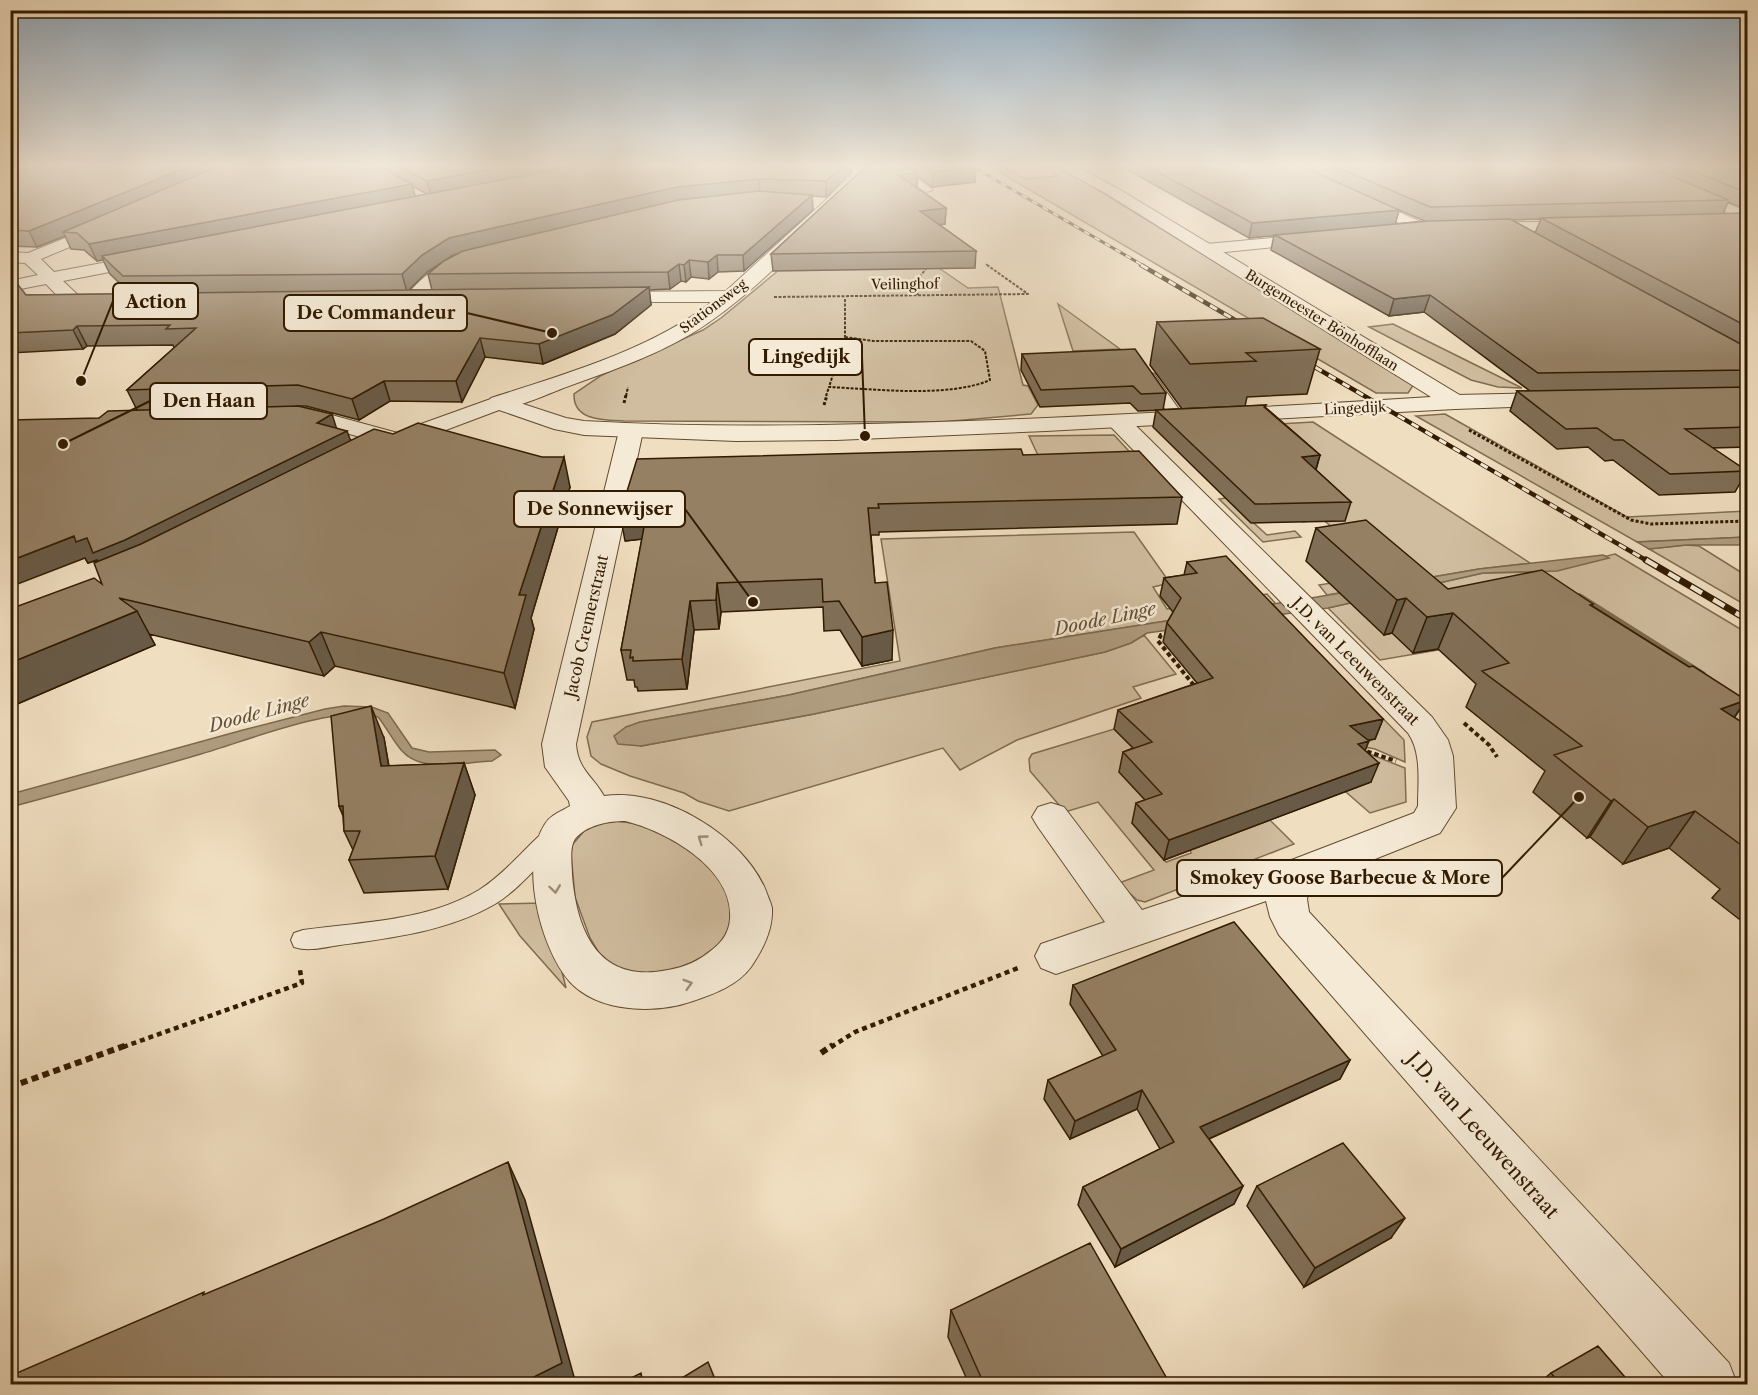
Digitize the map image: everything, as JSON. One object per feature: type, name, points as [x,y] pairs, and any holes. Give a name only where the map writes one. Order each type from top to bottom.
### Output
[{"type":"street","points":[[10,257],[30,258],[98,230]]},
{"type":"street","name":"Stationsweg","points":[[367,455],[397,440],[554,385],[666,339],[693,324],[729,296],[801,230]]},
{"type":"street","name":"Burgemeester Bönhofflaan","points":[[1174,230],[1455,402]]},
{"type":"street","points":[[1389,232],[1414,230]]},
{"type":"street","points":[[1514,230],[1541,246]]},
{"type":"street","points":[[1206,249],[1332,238]]},
{"type":"street","points":[[10,286],[166,255]]},
{"type":"street","points":[[413,299],[423,287],[447,267],[483,255]]},
{"type":"street","points":[[30,258],[75,303],[122,303]]},
{"type":"street","points":[[588,297],[729,296]]},
{"type":"street","points":[[390,299],[436,299]]},
{"type":"street","name":"Lingedijk","points":[[500,403],[562,424],[631,431],[821,433],[1119,422],[1455,402],[1584,400]]},
{"type":"street","points":[[271,416],[306,416],[397,440]]},
{"type":"street","name":"J.D. van Leeuwenstraat","points":[[1056,956],[1295,875],[1427,823],[1437,808],[1433,747],[1427,734],[1119,422]]},
{"type":"street","name":"Jacob Cremerstraat","points":[[574,822],[588,800],[560,764],[559,744],[631,431]]},
{"type":"street","points":[[626,808],[677,824],[699,836],[733,869],[749,897],[753,910],[749,934],[735,956],[700,981],[672,989],[649,992],[627,989],[605,982],[586,970],[576,955],[557,903],[553,856],[574,822],[626,808]]},
{"type":"street","points":[[1051,817],[1133,930]]},
{"type":"street","name":"J.D. van Leeuwenstraat","points":[[1295,875],[1288,887],[1285,902],[1288,914],[1300,932],[1708,1384]]},
{"type":"lane","points":[[1140,363],[1178,418]]},
{"type":"lane","points":[[313,938],[432,919],[472,906],[501,887],[574,822]]},
{"type":"path","name":"Veilinghof","points":[[729,296],[1028,294],[986,264]]},
{"type":"path","points":[[917,295],[921,275],[926,269]]},
{"type":"path","points":[[821,433],[822,409],[844,337],[845,299]]},
{"type":"path","points":[[828,387],[922,389],[971,386],[987,383],[990,380],[986,351],[982,345],[971,341],[873,340],[844,337]]},
{"type":"path","points":[[605,365],[633,375],[624,403],[631,410],[647,412],[631,431]]},
{"type":"path","points":[[1423,404],[1631,520],[1651,524],[1748,521]]},
{"type":"path","points":[[1172,633],[1161,635],[1158,641],[1198,691]]},
{"type":"path","points":[[1350,747],[1378,754],[1436,777]]},
{"type":"path","points":[[10,1087],[302,983],[298,961],[313,938]]},
{"type":"path","points":[[821,1053],[855,1032],[1040,959],[1056,956]]},
{"type":"shaded area","points":[[1098,230],[1163,230],[1414,384],[1408,393],[1376,393]]},
{"type":"shaded area","points":[[939,268],[968,288],[998,287],[1023,385],[1028,386],[1038,405],[1031,414],[941,422],[624,421],[591,417],[584,414],[575,403],[574,394],[602,375],[703,330],[779,270]]},
{"type":"shaded area","points":[[1058,304],[1120,349],[1073,351]]},
{"type":"shaded area","points":[[1393,324],[1522,388],[1498,387],[1471,380],[1369,327]]},
{"type":"shaded area","points":[[1445,414],[1627,517],[1747,511],[1747,537],[1637,542],[1416,416]]},
{"type":"shaded area","points":[[1313,422],[1530,563],[1479,569],[1327,595],[1319,585],[1362,578],[1337,531],[1322,519],[1303,522],[1298,517],[1245,515],[1267,535],[1295,531],[1301,537],[1263,542],[1219,499],[1226,498],[1246,426]]},
{"type":"shaded area","points":[[1114,435],[1152,476],[1050,481],[1029,436]]},
{"type":"shaded area","points":[[1134,532],[1170,583],[1153,587],[1167,609],[1267,594],[1276,604],[995,648],[789,695],[640,722],[641,746],[814,714],[1105,652],[1131,643],[1144,635],[1176,674],[1133,687],[1141,698],[1017,740],[960,770],[943,748],[729,811],[698,801],[684,793],[630,776],[601,764],[591,756],[587,737],[592,722],[900,661],[881,539]]},
{"type":"shaded area","points":[[1747,537],[1747,545],[1686,545],[1649,549],[1637,542]]},
{"type":"shaded area","points":[[1699,546],[1747,576],[1747,606],[1649,549]]},
{"type":"shaded area","points":[[1615,554],[1747,633],[1747,704],[1659,647],[1747,706],[1747,748],[1479,643],[1380,660],[1328,608],[1483,573],[1543,572]]},
{"type":"shaded area","points":[[1603,555],[1609,558],[1557,571],[1483,573],[1328,608],[1147,633],[1131,643],[1105,652],[814,714],[641,746],[618,744],[614,736],[626,727],[640,722],[789,695],[995,648],[1479,569]]},
{"type":"shaded area","points":[[1368,703],[1404,740],[1405,762],[1375,749],[1278,731],[1356,743],[1374,739],[1347,707]]},
{"type":"shaded area","points":[[344,706],[372,707],[388,713],[412,748],[429,752],[495,750],[501,755],[492,761],[432,765],[411,758],[402,751],[378,717],[337,716],[290,726],[177,761],[11,807],[11,794],[243,730]]},
{"type":"shaded area","points":[[1114,729],[1135,750],[1119,772],[1158,814],[1132,823],[1166,862],[1191,853],[1190,850],[1270,820],[1294,844],[1145,902],[1137,900],[1119,883],[1154,870],[1098,802],[1065,812],[1030,771],[1029,759],[1032,754]]},
{"type":"shaded area","points":[[1362,751],[1405,768],[1406,802],[1370,813],[1346,792]]},
{"type":"shaded area","points":[[609,821],[643,826],[678,841],[707,864],[719,879],[729,898],[731,931],[714,953],[670,972],[636,973],[617,967],[602,958],[590,938],[575,897],[571,854],[572,845],[586,829]]},
{"type":"shaded area","points":[[545,903],[566,988],[520,936],[499,904]]},
{"type":"building","points":[[67,230],[164,230],[89,244],[77,233],[63,232]]},
{"type":"building","points":[[238,230],[484,230],[449,238],[422,255],[402,274],[123,276],[102,256]]},
{"type":"building","points":[[551,230],[772,230],[743,255],[717,255],[708,262],[689,260],[684,265],[679,264],[668,272],[428,274],[444,261],[463,251]]},
{"type":"building","points":[[797,230],[947,230],[976,251],[771,254]]},
{"type":"building","points":[[1329,230],[1530,230],[1748,348],[1748,370],[1538,373],[1430,295],[1394,299],[1275,235]]},
{"type":"building","points":[[1564,230],[1748,230],[1748,327]]},
{"type":"building","points":[[10,275],[26,295],[649,287],[612,315],[539,344],[480,338],[456,381],[384,381],[352,399],[298,385],[127,390],[196,328],[166,329],[170,325],[77,326],[73,330],[10,333]]},
{"type":"building","points":[[1263,318],[1320,349],[1246,353],[1256,361],[1190,364],[1157,322]]},
{"type":"building","points":[[1135,349],[1166,393],[1141,394],[1133,386],[1041,390],[1022,354]]},
{"type":"building","points":[[1748,387],[1748,427],[1685,429],[1747,471],[1670,474],[1623,440],[1614,440],[1597,428],[1566,429],[1517,391]]},
{"type":"building","points":[[1266,405],[1264,407],[1320,455],[1302,457],[1351,502],[1255,504],[1156,410]]},
{"type":"building","points":[[298,406],[332,414],[317,423],[347,431],[125,540],[93,553],[87,538],[76,542],[74,536],[10,561],[10,420],[99,418],[108,411]]},
{"type":"building","points":[[418,423],[542,457],[564,457],[519,595],[526,595],[504,673],[321,632],[309,642],[119,598],[137,611],[10,663],[10,609],[94,578],[102,584],[94,563],[141,544],[374,429],[393,434]]},
{"type":"building","points":[[1021,449],[1023,455],[1139,451],[1182,497],[878,504],[879,508],[868,508],[875,583],[887,582],[893,630],[862,637],[839,601],[823,602],[822,579],[717,583],[716,600],[690,601],[682,659],[633,661],[633,657],[630,658],[631,650],[621,650],[647,511],[620,514],[637,459]]},
{"type":"building","points":[[1366,520],[1448,589],[1542,570],[1593,604],[1590,605],[1746,700],[1721,709],[1748,726],[1748,850],[1695,811],[1648,827],[1614,799],[1611,801],[1554,755],[1582,746],[1482,671],[1509,663],[1453,613],[1427,617],[1406,598],[1397,600],[1316,528]]},
{"type":"building","points":[[1226,556],[1383,719],[1350,726],[1369,741],[1358,744],[1379,763],[1169,840],[1136,803],[1162,794],[1123,752],[1152,742],[1118,710],[1213,678],[1167,623],[1181,598],[1164,578],[1197,573],[1187,562]]},
{"type":"building","points":[[371,706],[381,766],[464,763],[435,856],[349,860],[360,831],[344,831],[343,806],[339,806],[331,716]]},
{"type":"building","points":[[1748,858],[1748,865],[1741,861]]},
{"type":"building","points":[[1234,922],[1350,1060],[1200,1127],[1243,1186],[1121,1249],[1083,1187],[1174,1142],[1142,1090],[1075,1121],[1048,1080],[1116,1050],[1073,985]]},
{"type":"building","points":[[1343,1143],[1405,1218],[1315,1268],[1257,1186]]},
{"type":"building","points":[[508,1162],[562,1363],[520,1384],[10,1384],[10,1376],[204,1292],[203,1295],[384,1219]]},
{"type":"building","points":[[1090,1243],[1170,1384],[984,1384],[951,1310]]},
{"type":"building","points":[[1598,1346],[1631,1384],[1560,1384],[1551,1373]]},
{"type":"building","points":[[708,1362],[717,1384],[672,1384]]},
{"type":"building","points":[[641,1373],[643,1384],[619,1384]]},
{"type":"waterway","points":[[1580,596],[1701,675]]},
{"type":"waterway","points":[[1731,695],[1748,706]]},
{"type":"railway","points":[[1082,230],[1144,266]]},
{"type":"railway","points":[[1141,265],[1247,327]]},
{"type":"railway","points":[[1301,359],[1649,562]]},
{"type":"railway","points":[[1646,560],[1748,620]]},
{"type":"place","name":"De Commandeur","points":[[552,333]]},
{"type":"place","name":"Action","points":[[81,381]]},
{"type":"place","name":"Lingedijk","points":[[865,436]]},
{"type":"place","name":"Den Haan","points":[[63,444]]},
{"type":"place","name":"De Sonnewijser","points":[[753,602]]},
{"type":"place","name":"Smokey Goose Barbecue & More","points":[[1579,797]]},
{"type":"water label","name":"Doode Linge","points":[[1105,619]]},
{"type":"water label","name":"Doode Linge","points":[[259,713]]}]
